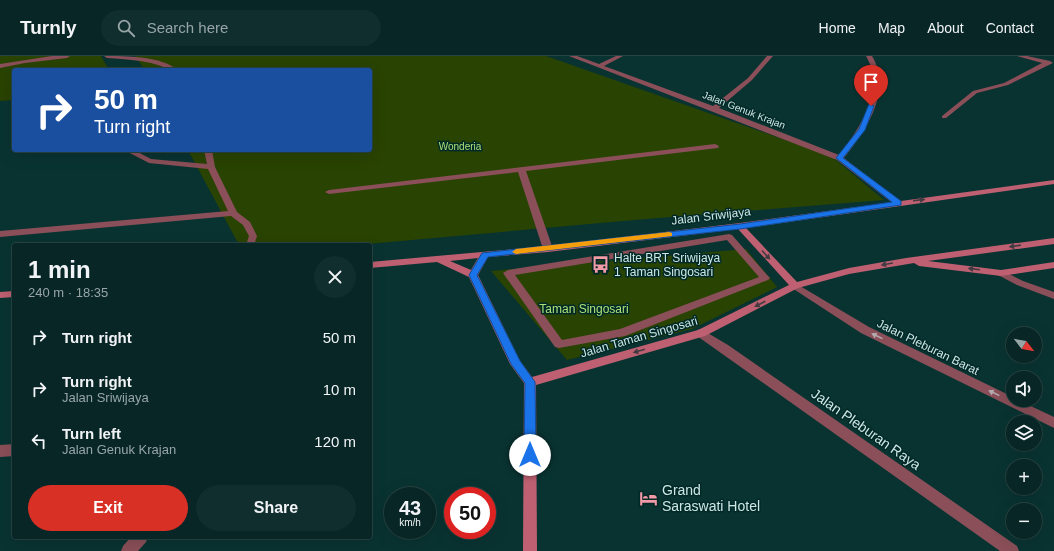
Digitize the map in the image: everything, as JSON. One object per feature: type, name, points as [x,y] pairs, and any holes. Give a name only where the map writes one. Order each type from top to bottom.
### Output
[{"type":"main road","name":"Jalan Sriwijaya","points":[[372,266],[548,249],[740,226],[1054,182]]},
{"type":"main road","points":[[740,226],[795,286],[849,271],[906,261],[1054,241]]},
{"type":"main road","points":[[473,275],[485,254]]},
{"type":"main road","points":[[435,259],[455,266],[473,275],[516,364],[530,382],[530,551]]},
{"type":"main road","points":[[906,261],[1001,273],[1054,265]]},
{"type":"main road","name":"Jalan Taman Singosari","points":[[530,382],[701,333],[795,286]]},
{"type":"main road","points":[[0,295],[12,294]]},
{"type":"street","points":[[0,66],[67,56]]},
{"type":"street","points":[[107,56],[133,57],[165,64],[172,68]]},
{"type":"street","name":"Jalan Genuk Krajan","points":[[572,56],[714,108],[840,158],[898,203]]},
{"type":"street","points":[[600,66],[620,56]]},
{"type":"street","points":[[714,108],[750,78],[770,56]]},
{"type":"street","points":[[840,158],[862,130],[876,94],[878,85],[875,67],[869,56]]},
{"type":"street","points":[[1020,56],[1051,63]]},
{"type":"street","points":[[944,117],[975,92],[1006,84],[1051,63]]},
{"type":"street","points":[[329,192],[715,146]]},
{"type":"street","points":[[132,152],[149,161],[211,167]]},
{"type":"street","points":[[208,152],[211,167],[233,213],[247,224],[251,241]]},
{"type":"street","points":[[521,169],[548,249]]},
{"type":"street","points":[[0,234],[233,213]]},
{"type":"street","name":"Jalan Taman Singosari","points":[[729,237],[765,278],[621,333],[559,344],[508,273],[729,237]]},
{"type":"street","points":[[1001,273],[1020,283],[1054,296]]},
{"type":"street","name":"Jalan Pleburan Barat","points":[[795,286],[865,330],[1054,423]]},
{"type":"street","name":"Jalan Pleburan Raya","points":[[701,333],[1012,551]]},
{"type":"street","points":[[0,451],[12,450]]},
{"type":"street","points":[[128,551],[139,539]]},
{"type":"green space","points":[[0,56],[101,56],[108,68],[12,68],[12,100],[0,101]]},
{"type":"green space","name":"Wonderia","points":[[135,56],[546,56],[831,156],[884,200],[634,220],[372,244],[238,243],[189,152],[372,152],[372,68],[144,68]]},
{"type":"green space","name":"Taman Singosari","points":[[746,249],[777,287],[692,329],[567,360],[491,271]]},
{"type":"slow traffic","points":[[516,252],[669,234]]},
{"type":"place","name":"Halte BRT Sriwijaya 1 Taman Singosari","points":[[601,265]]},
{"type":"place","name":"Grand Saraswati Hotel","points":[[649,498]]},
{"type":"route","points":[[530,455],[530,382],[516,364],[473,275],[479,262],[485,254],[548,249],[740,226],[898,203],[840,158],[862,130],[871,106]]}]
